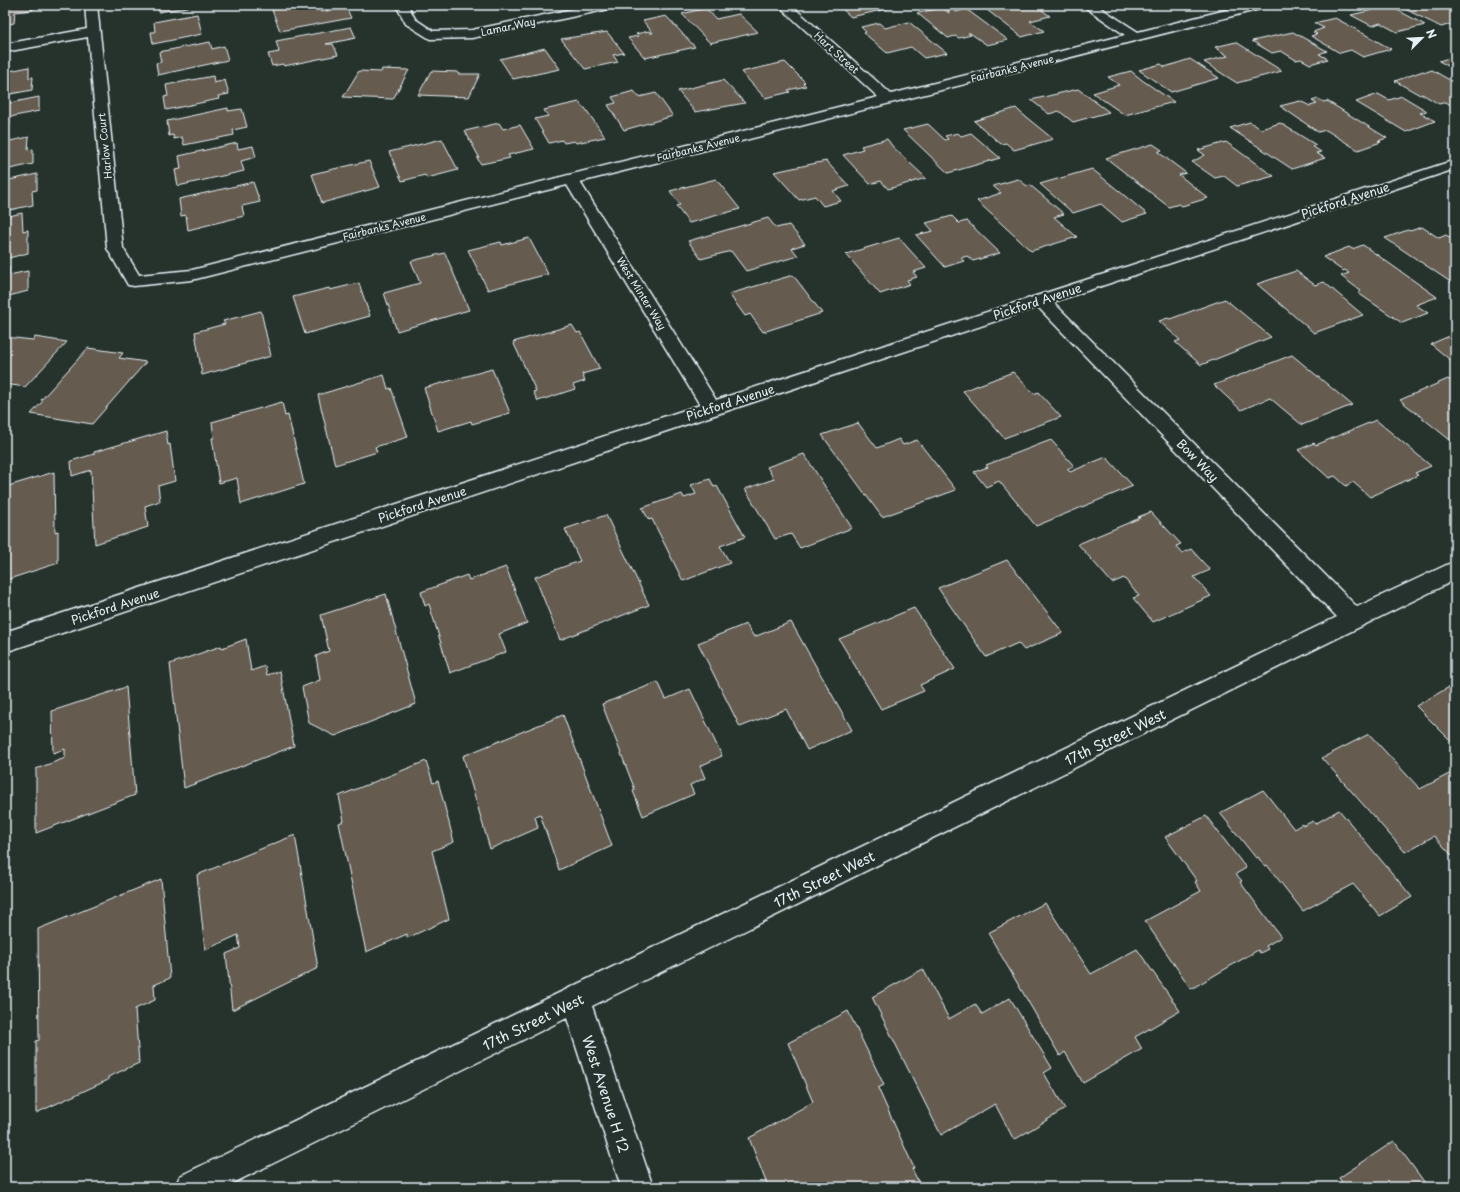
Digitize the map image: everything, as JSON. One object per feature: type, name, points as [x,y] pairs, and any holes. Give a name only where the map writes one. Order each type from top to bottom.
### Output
[{"type":"street","name":"Harlow Court","points":[[91,5],[115,248],[134,281]]},
{"type":"street","name":"Lamar Way","points":[[402,5],[410,21],[430,35],[472,34],[609,5]]},
{"type":"street","name":"Hart Street","points":[[784,5],[889,100]]},
{"type":"street","points":[[1088,5],[1135,36]]},
{"type":"street","name":"Fairbanks Avenue","points":[[134,281],[192,275],[1260,5]]},
{"type":"street","points":[[5,48],[93,32]]},
{"type":"street","name":"Pickford Avenue","points":[[5,642],[1455,164]]},
{"type":"street","name":"West Minter Way","points":[[572,179],[712,408]]},
{"type":"street","name":"Bow Way","points":[[1041,300],[1355,620]]},
{"type":"street","name":"17th Street West","points":[[191,1187],[1455,570]]},
{"type":"street","name":"West Avenue H 12","points":[[576,1000],[637,1187]]},
{"type":"building","points":[[5,5],[43,6],[33,8],[33,10],[15,12],[14,23],[5,25]]},
{"type":"building","points":[[150,5],[199,5],[159,12],[158,7],[151,8]]},
{"type":"building","points":[[297,5],[318,5],[321,12],[346,7],[351,18],[280,31],[272,10]]},
{"type":"building","points":[[892,5],[895,7],[851,17],[839,6]]},
{"type":"building","points":[[992,5],[1035,5],[1050,16],[1030,21],[1044,31],[1022,37],[983,7]]},
{"type":"building","points":[[1419,5],[1455,5],[1455,23],[1441,27],[1405,9]]},
{"type":"building","points":[[1390,6],[1425,25],[1397,32],[1380,23],[1372,26],[1351,15]]},
{"type":"building","points":[[706,8],[716,19],[739,14],[758,32],[710,43],[682,14]]},
{"type":"building","points":[[942,8],[949,13],[948,10],[953,9],[956,12],[966,9],[1008,40],[987,45],[970,33],[968,33],[971,35],[959,38],[955,36],[948,38],[917,13]]},
{"type":"building","points":[[197,14],[202,34],[153,44],[151,32],[155,32],[154,22]]},
{"type":"building","points":[[666,16],[695,47],[645,58],[628,38],[638,36],[636,34],[649,31],[650,33],[653,33],[643,21]]},
{"type":"building","points":[[1335,18],[1391,49],[1363,57],[1351,50],[1340,53],[1311,36],[1317,34],[1313,32],[1324,28],[1314,23]]},
{"type":"building","points":[[909,22],[947,53],[924,58],[911,47],[887,53],[864,33],[866,32],[861,27],[879,23],[885,28]]},
{"type":"building","points":[[351,27],[356,38],[326,44],[333,44],[338,55],[284,66],[283,64],[272,66],[268,54],[279,52],[276,41]]},
{"type":"building","points":[[607,32],[624,53],[613,55],[618,62],[585,69],[561,39]]},
{"type":"building","points":[[1293,32],[1327,51],[1319,54],[1328,59],[1310,64],[1301,59],[1296,60],[1281,51],[1272,53],[1252,41]]},
{"type":"building","points":[[210,42],[212,49],[224,46],[228,60],[158,75],[156,63],[161,62],[159,52]]},
{"type":"building","points":[[1236,42],[1282,71],[1237,83],[1204,62],[1228,56],[1215,47]]},
{"type":"building","points":[[545,48],[560,69],[513,79],[500,59]]},
{"type":"building","points":[[1455,56],[1455,70],[1439,61]]},
{"type":"building","points":[[1190,59],[1219,78],[1171,92],[1139,70],[1161,64],[1165,67]]},
{"type":"building","points":[[785,62],[805,82],[803,83],[806,86],[788,90],[790,92],[765,98],[741,72]]},
{"type":"building","points":[[29,67],[29,78],[33,77],[32,90],[5,95],[5,72]]},
{"type":"building","points":[[382,69],[409,70],[393,99],[343,97],[359,71],[381,72]]},
{"type":"building","points":[[1432,70],[1455,83],[1455,108],[1446,102],[1439,104],[1395,81],[1423,71],[1426,72]]},
{"type":"building","points":[[431,71],[458,72],[458,74],[480,74],[469,97],[418,95]]},
{"type":"building","points":[[1131,71],[1174,102],[1125,115],[1093,93],[1119,85],[1108,77]]},
{"type":"building","points":[[213,76],[214,83],[225,80],[229,94],[218,96],[219,99],[166,110],[164,97],[168,96],[166,85]]},
{"type":"building","points":[[723,80],[745,103],[695,112],[678,91]]},
{"type":"building","points":[[1078,89],[1109,112],[1073,122],[1059,111],[1049,114],[1031,100]]},
{"type":"building","points":[[634,91],[639,97],[656,93],[673,116],[624,130],[608,105],[616,103],[612,97]]},
{"type":"building","points":[[1378,94],[1389,100],[1402,96],[1427,111],[1420,113],[1435,121],[1406,132],[1356,102]]},
{"type":"building","points":[[39,97],[39,111],[5,118],[5,104]]},
{"type":"building","points":[[1318,99],[1324,102],[1327,101],[1387,138],[1378,141],[1381,142],[1358,150],[1326,130],[1318,132],[1280,106],[1300,101],[1310,106],[1317,104],[1312,101]]},
{"type":"building","points":[[579,102],[583,108],[585,108],[605,137],[576,143],[574,141],[564,143],[562,140],[549,143],[535,119],[548,116],[544,110]]},
{"type":"building","points":[[228,108],[228,111],[242,109],[247,127],[233,130],[234,135],[184,145],[182,137],[174,139],[173,135],[169,136],[167,121]]},
{"type":"building","points":[[1016,108],[1053,139],[1014,150],[1006,143],[1001,144],[974,121]]},
{"type":"building","points":[[10,118],[10,126],[5,127],[5,119]]},
{"type":"building","points":[[1250,122],[1261,129],[1280,123],[1316,145],[1312,146],[1321,152],[1316,153],[1325,158],[1292,169],[1230,128]]},
{"type":"building","points":[[499,123],[503,129],[520,125],[534,149],[508,155],[510,158],[481,164],[477,158],[479,157],[465,131]]},
{"type":"building","points":[[928,124],[945,140],[948,139],[945,136],[958,133],[961,136],[971,133],[1000,158],[948,173],[903,130]]},
{"type":"building","points":[[29,137],[28,150],[33,149],[33,164],[5,170],[5,142]]},
{"type":"building","points":[[442,139],[458,170],[427,178],[425,175],[402,181],[389,152]]},
{"type":"building","points":[[887,139],[893,147],[926,178],[888,189],[881,181],[870,184],[843,155],[863,149],[861,146]]},
{"type":"building","points":[[1226,142],[1274,176],[1237,186],[1224,176],[1215,178],[1192,162],[1205,155],[1198,150]]},
{"type":"building","points":[[237,143],[238,149],[253,146],[256,157],[241,161],[244,171],[178,186],[175,170],[181,169],[179,156]]},
{"type":"building","points":[[1153,144],[1162,150],[1158,152],[1186,173],[1179,175],[1208,198],[1182,206],[1179,204],[1169,207],[1106,158]]},
{"type":"building","points":[[369,161],[380,187],[322,203],[312,174]]},
{"type":"building","points":[[826,161],[849,186],[833,191],[841,201],[823,206],[815,196],[799,200],[774,172]]},
{"type":"building","points":[[1092,169],[1147,214],[1122,222],[1101,204],[1073,213],[1040,184]]},
{"type":"building","points":[[37,174],[37,190],[32,191],[33,205],[5,211],[5,181]]},
{"type":"building","points":[[716,179],[740,209],[689,223],[676,206],[680,205],[670,191]]},
{"type":"building","points":[[1018,179],[1027,186],[1030,185],[1064,214],[1054,217],[1077,237],[1031,251],[977,201],[1001,193],[993,186]]},
{"type":"building","points":[[253,182],[260,202],[242,206],[244,216],[188,230],[186,215],[181,216],[179,199]]},
{"type":"building","points":[[22,213],[23,231],[28,230],[28,253],[5,259],[5,217]]},
{"type":"building","points":[[952,216],[959,223],[967,221],[1000,253],[973,261],[967,256],[961,258],[964,261],[945,267],[916,235],[933,231],[926,223]]},
{"type":"building","points":[[768,218],[776,228],[789,225],[805,244],[792,248],[798,256],[746,271],[731,251],[701,259],[688,241]]},
{"type":"building","points":[[1422,227],[1439,238],[1446,235],[1455,241],[1455,285],[1385,238]]},
{"type":"building","points":[[529,238],[548,274],[488,290],[468,250],[501,242],[502,245]]},
{"type":"building","points":[[899,238],[926,268],[913,272],[917,277],[907,280],[910,284],[880,294],[846,254]]},
{"type":"building","points":[[1363,245],[1437,297],[1416,305],[1428,313],[1402,323],[1358,293],[1361,291],[1341,276],[1349,273],[1345,270],[1343,271],[1323,257],[1349,247],[1352,249]]},
{"type":"building","points":[[445,253],[469,310],[397,331],[384,293],[420,283],[411,261]]},
{"type":"building","points":[[9,266],[9,275],[28,271],[28,291],[5,297],[5,267]]},
{"type":"building","points":[[1296,271],[1315,285],[1324,282],[1363,315],[1314,333],[1257,284]]},
{"type":"building","points":[[793,275],[822,313],[763,332],[750,314],[745,316],[729,294]]},
{"type":"building","points":[[359,283],[370,316],[305,334],[293,297],[329,288],[330,290]]},
{"type":"building","points":[[1225,299],[1271,337],[1201,365],[1175,342],[1180,340],[1159,321],[1168,318],[1170,319]]},
{"type":"building","points":[[261,311],[271,356],[202,375],[195,332],[225,324],[223,321]]},
{"type":"building","points":[[572,325],[577,333],[580,332],[600,369],[582,374],[585,381],[573,385],[575,389],[538,401],[533,392],[536,391],[513,342]]},
{"type":"building","points":[[1452,335],[1455,337],[1455,364],[1431,344]]},
{"type":"building","points":[[5,337],[33,340],[35,337],[67,342],[25,387],[5,384]]},
{"type":"building","points":[[88,348],[123,353],[119,358],[146,362],[92,424],[31,414],[43,401],[41,400]]},
{"type":"building","points":[[1292,355],[1352,405],[1302,425],[1270,398],[1241,410],[1214,385]]},
{"type":"building","points":[[492,369],[510,413],[472,424],[471,421],[438,431],[424,388]]},
{"type":"building","points":[[1013,372],[1034,394],[1038,392],[1061,417],[1004,438],[963,391]]},
{"type":"building","points":[[384,375],[388,389],[391,388],[408,437],[375,447],[377,452],[335,465],[318,395]]},
{"type":"building","points":[[1448,379],[1455,384],[1455,444],[1400,400]]},
{"type":"building","points":[[282,402],[285,416],[288,415],[304,484],[241,504],[237,478],[219,483],[212,438],[214,438],[212,422]]},
{"type":"building","points":[[1376,420],[1431,466],[1415,473],[1418,475],[1370,497],[1353,482],[1346,486],[1335,476],[1329,478],[1298,450],[1314,443],[1316,445]]},
{"type":"building","points":[[858,423],[877,448],[899,439],[903,445],[917,440],[956,490],[882,517],[822,435]]},
{"type":"building","points":[[166,431],[168,445],[170,444],[175,481],[158,486],[160,501],[145,506],[148,527],[95,544],[91,470],[72,476],[71,461],[94,454],[94,452]]},
{"type":"building","points":[[1051,440],[1074,466],[1067,469],[1070,472],[1106,457],[1133,486],[1036,526],[999,481],[986,487],[974,472],[988,467],[986,465]]},
{"type":"building","points":[[804,454],[852,528],[800,548],[791,534],[775,539],[745,489],[774,479],[767,467]]},
{"type":"building","points":[[54,472],[55,532],[58,531],[58,563],[6,580],[5,487]]},
{"type":"building","points":[[710,479],[714,487],[717,486],[745,537],[720,546],[730,563],[683,581],[652,519],[649,520],[642,508],[682,494],[684,498],[696,494],[691,485]]},
{"type":"building","points":[[1151,512],[1181,544],[1176,546],[1182,553],[1191,549],[1210,570],[1194,577],[1211,596],[1153,622],[1133,598],[1139,596],[1124,578],[1112,583],[1078,544]]},
{"type":"building","points":[[606,515],[649,605],[560,640],[535,577],[580,561],[565,529]]},
{"type":"building","points":[[1007,560],[1063,633],[1024,650],[1018,643],[986,657],[938,588]]},
{"type":"building","points":[[506,567],[527,623],[499,634],[506,652],[450,673],[429,604],[425,606],[421,592],[467,575],[469,580]]},
{"type":"building","points":[[386,594],[416,704],[335,736],[309,723],[302,687],[320,680],[316,656],[329,651],[321,615]]},
{"type":"building","points":[[914,608],[955,669],[920,685],[924,691],[881,709],[839,639]]},
{"type":"building","points":[[791,622],[852,730],[807,750],[786,709],[740,727],[698,643],[746,624],[754,637]]},
{"type":"building","points":[[246,639],[251,671],[265,666],[267,675],[280,671],[294,746],[184,788],[170,664]]},
{"type":"building","points":[[658,682],[666,699],[690,689],[722,756],[700,766],[705,778],[690,785],[694,794],[643,816],[633,791],[635,790],[602,704]]},
{"type":"building","points":[[1451,686],[1455,690],[1455,745],[1416,706]]},
{"type":"building","points":[[126,687],[135,795],[36,833],[36,769],[65,758],[65,749],[53,753],[52,711]]},
{"type":"building","points":[[563,715],[612,846],[559,870],[540,814],[535,816],[538,828],[490,849],[463,756]]},
{"type":"building","points":[[1369,734],[1420,789],[1455,771],[1455,859],[1434,836],[1405,852],[1322,758]]},
{"type":"building","points":[[426,761],[433,783],[438,781],[454,842],[432,851],[449,919],[407,938],[407,934],[366,952],[339,823],[344,821],[339,796]]},
{"type":"building","points":[[1263,790],[1294,829],[1302,824],[1303,826],[1313,821],[1315,824],[1339,810],[1412,897],[1380,916],[1353,884],[1303,911],[1267,865],[1264,866],[1258,857],[1256,858],[1220,813]]},
{"type":"building","points":[[1206,816],[1246,868],[1236,874],[1242,881],[1240,882],[1281,937],[1266,946],[1268,949],[1260,953],[1258,950],[1191,989],[1145,921],[1201,891],[1195,882],[1197,881],[1165,837]]},
{"type":"building","points":[[295,835],[318,968],[232,1010],[226,954],[240,948],[238,935],[205,950],[197,875]]},
{"type":"building","points":[[161,879],[170,978],[154,985],[155,1000],[135,1009],[139,1063],[108,1077],[108,1080],[36,1113],[36,1041],[39,1040],[38,929]]},
{"type":"building","points":[[1045,903],[1091,974],[1137,949],[1180,1011],[1135,1037],[1142,1049],[1083,1083],[1065,1052],[1060,1056],[988,933]]},
{"type":"building","points":[[923,969],[949,1019],[975,1004],[982,1014],[1010,998],[1052,1068],[1044,1073],[1065,1109],[1014,1140],[995,1104],[941,1135],[872,997]]},
{"type":"building","points":[[848,1011],[884,1085],[878,1088],[921,1187],[768,1187],[749,1138],[813,1102],[788,1043]]},
{"type":"building","points":[[1394,1141],[1428,1187],[1345,1187],[1339,1178]]}]
